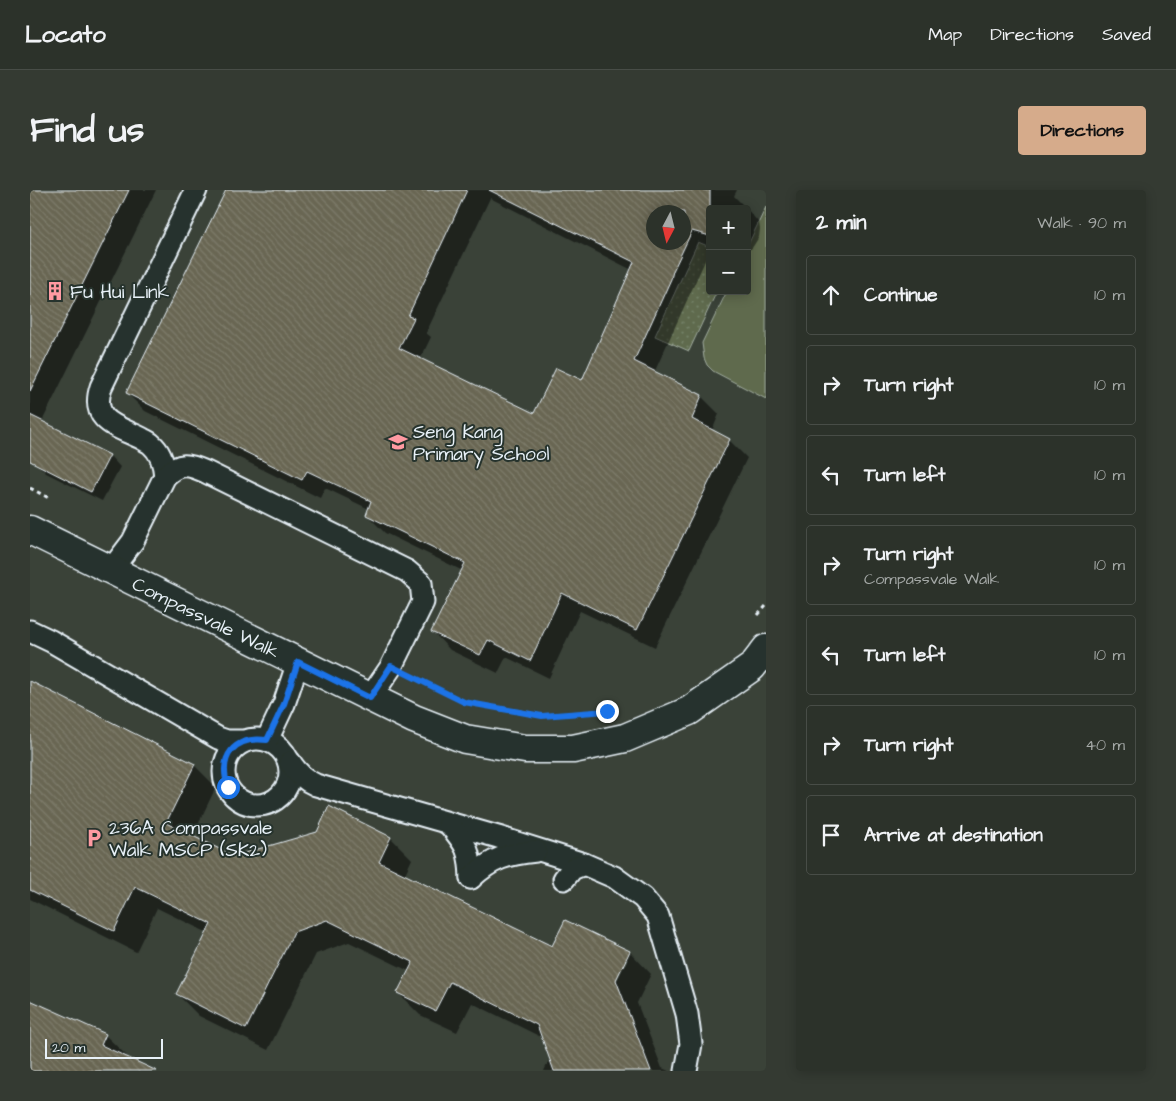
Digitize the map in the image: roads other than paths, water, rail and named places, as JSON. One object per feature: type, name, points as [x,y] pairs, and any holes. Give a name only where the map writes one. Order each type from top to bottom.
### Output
[{"type":"street","name":"Compassvale Walk","points":[[30,530],[414,719],[465,739],[525,749],[573,750],[625,738],[689,711],[752,666],[766,649]]},
{"type":"lane","points":[[165,476],[164,467],[157,451],[151,444],[109,422],[101,415],[98,407],[98,397],[101,387],[196,190]]},
{"type":"lane","points":[[111,570],[132,541],[165,476],[174,468],[183,465],[195,466],[407,572],[421,583],[423,602],[391,666],[370,698]]},
{"type":"lane","points":[[30,632],[51,641],[218,738],[227,741],[245,741]]},
{"type":"lane","points":[[267,740],[284,704],[298,662]]},
{"type":"lane","points":[[290,762],[291,773],[283,793],[275,800],[265,804],[254,805],[243,802],[234,796],[224,776],[224,765],[228,755],[235,746],[256,738],[267,740],[277,745],[284,752],[290,762],[296,772],[316,785],[584,864],[614,877],[643,898],[658,916],[687,1014],[691,1044],[686,1071]]},
{"type":"lane","points":[[449,824],[467,847],[471,861],[471,878],[492,861],[506,856],[541,850]]},
{"type":"lane","points":[[564,879],[572,869],[584,864]]},
{"type":"place","name":"Fu Hui Link","points":[[55,291]]},
{"type":"place","name":"Seng Kang Primary School","points":[[398,442]]},
{"type":"place","name":"236A Compassvale Walk MSCP (SK2)","points":[[94,838]]}]
